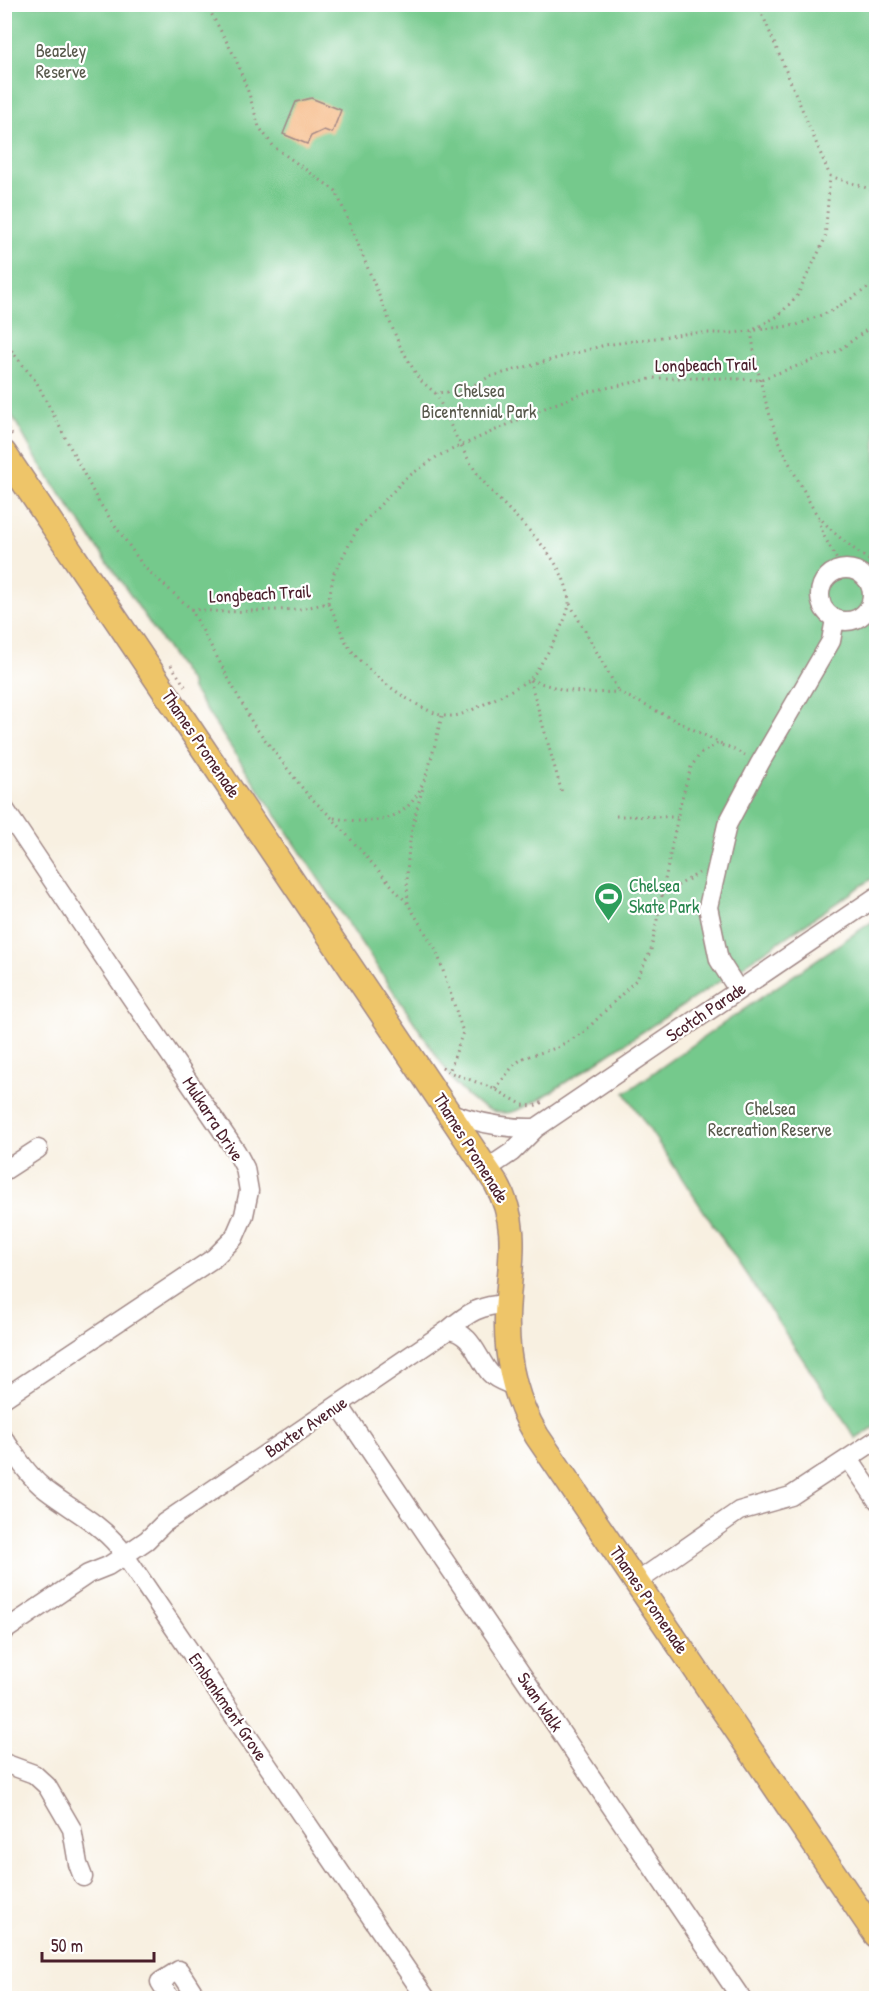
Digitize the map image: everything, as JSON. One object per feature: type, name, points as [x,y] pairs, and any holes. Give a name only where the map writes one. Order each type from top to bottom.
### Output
[{"type":"main road","name":"Thames Promenade","points":[[11,448],[504,1197],[512,1224],[513,1243],[508,1347],[516,1387],[533,1429],[876,1935]]},
{"type":"street","points":[[842,569],[859,573],[865,578],[872,594],[870,603],[860,617],[852,620],[835,619],[823,608],[820,592],[827,577],[842,569]]},
{"type":"street","points":[[738,990],[719,960],[708,908],[728,825],[760,763],[831,641],[835,619]]},
{"type":"street","name":"Mulkarra Drive","points":[[4,808],[236,1151],[245,1168],[249,1191],[244,1215],[234,1238],[214,1258],[4,1398]]},
{"type":"street","name":"Scotch Parade","points":[[484,1164],[507,1142],[536,1128],[876,897]]},
{"type":"street","points":[[450,1113],[473,1121],[536,1128]]},
{"type":"street","points":[[4,1171],[38,1149]]},
{"type":"street","name":"Baxter Avenue","points":[[4,1631],[88,1574],[108,1566],[122,1551],[147,1540],[164,1523],[339,1405],[474,1310],[489,1306],[508,1310]]},
{"type":"street","points":[[448,1330],[457,1332],[468,1339],[494,1376],[516,1387]]},
{"type":"street","name":"Swan Walk","points":[[339,1405],[741,1998]]},
{"type":"street","name":"Embankment Grove","points":[[4,1439],[26,1471],[44,1489],[105,1531],[122,1551],[426,1998]]},
{"type":"street","points":[[637,1582],[739,1511],[791,1496],[876,1440]]},
{"type":"street","points":[[849,1459],[876,1499]]},
{"type":"street","points":[[4,1763],[34,1774],[44,1782],[72,1829],[78,1864],[83,1878]]},
{"type":"street","points":[[170,1998],[160,1982],[179,1970],[193,1997]]},
{"type":"path","points":[[206,4],[235,57],[259,127],[274,147],[336,191],[399,344],[419,379],[435,393],[460,446],[486,484],[526,525],[561,572],[569,603],[619,692]]},
{"type":"path","points":[[751,331],[778,316],[797,296],[825,239],[830,176],[758,4]]},
{"type":"path","points":[[830,176],[876,191]]},
{"type":"path","points":[[435,393],[463,391],[489,377],[605,345],[691,333],[751,331],[797,325],[831,311],[876,283]]},
{"type":"path","name":"Longbeach Trail","points":[[4,341],[37,383],[98,501],[144,567],[191,609],[225,612],[300,609],[328,603],[334,573],[358,528],[406,478],[438,456],[547,407],[587,392],[655,378],[759,380],[838,351],[876,323]]},
{"type":"path","points":[[751,331],[759,380],[773,429],[796,477],[819,517],[851,548],[876,565]]},
{"type":"path","points":[[4,424],[11,448]]},
{"type":"path","points":[[819,517],[823,534],[842,569]]},
{"type":"path","points":[[328,603],[346,642],[358,658],[382,681],[421,706],[442,716],[462,714],[530,680],[564,621],[569,603]]},
{"type":"path","points":[[191,609],[253,724],[307,794],[332,818],[408,904],[437,952],[463,1032],[449,1072]]},
{"type":"path","points":[[166,659],[175,668],[190,696]]},
{"type":"path","points":[[530,680],[564,690],[589,693],[619,692],[760,763]]},
{"type":"path","points":[[530,680],[562,793]]},
{"type":"path","points":[[408,904],[406,873],[412,823],[442,716]]},
{"type":"path","points":[[495,1089],[514,1065],[523,1058],[556,1048],[583,1033],[638,979],[651,950],[683,790],[700,753],[717,744],[728,747]]},
{"type":"path","points":[[332,818],[354,822],[391,817],[404,812],[424,785]]},
{"type":"path","points":[[616,816],[677,817]]},
{"type":"path","points":[[662,895],[719,860]]},
{"type":"path","points":[[441,1066],[449,1072],[495,1089],[523,1105],[534,1106],[549,1100]]},
{"type":"green space","name":"Chelsea Bicentennial Park","points":[[4,5],[876,5],[876,876],[537,1101],[507,1113],[483,1107],[468,1097],[456,1085],[192,689],[191,683],[39,463],[5,403]]},
{"type":"green space","name":"Chelsea Recreation Reserve","points":[[876,919],[876,1426],[856,1439],[625,1093]]},
{"type":"building","points":[[311,98],[341,110],[332,133],[324,130],[311,136],[307,144],[283,134],[296,102]]},
{"type":"place","name":"Chelsea Skate Park","points":[[608,922]]},
{"type":"park label","name":"Beazley Reserve","points":[[61,61]]}]
